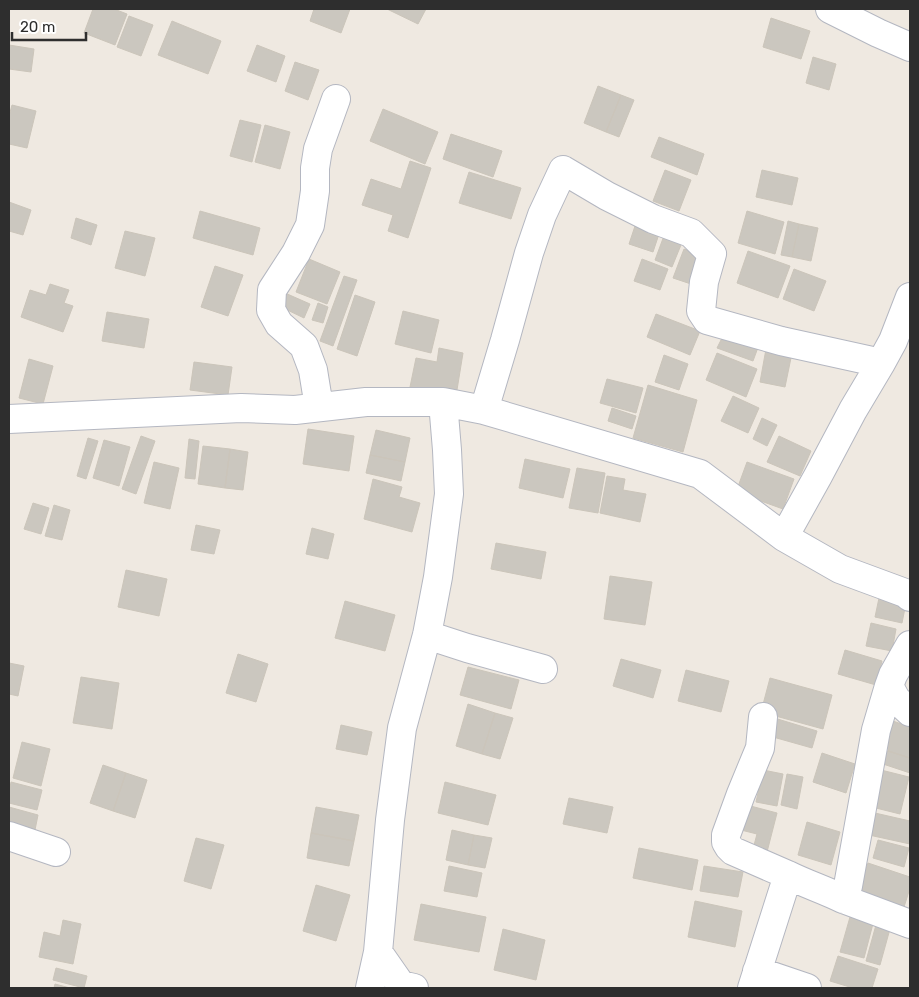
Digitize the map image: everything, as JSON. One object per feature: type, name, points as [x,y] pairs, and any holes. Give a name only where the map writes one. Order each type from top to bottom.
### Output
[{"type":"street","points":[[830,9],[910,47]]},
{"type":"street","points":[[319,407],[313,370],[304,346],[279,324],[271,310],[272,290],[296,253],[310,225],[318,149],[336,99]]},
{"type":"street","points":[[484,410],[529,253],[542,215],[563,170],[653,219],[691,233],[712,254],[704,282],[701,311],[707,320],[781,341],[881,362]]},
{"type":"street","points":[[784,538],[881,362],[910,297]]},
{"type":"street","points":[[9,419],[241,408],[295,410],[366,402],[443,402],[484,410],[700,474],[784,538],[840,569],[905,593],[910,597]]},
{"type":"street","points":[[370,988],[378,952],[390,820],[402,728],[427,635],[438,577],[449,494],[443,402]]},
{"type":"street","points":[[427,635],[466,648],[543,669]]},
{"type":"street","points":[[843,899],[848,886],[876,730],[893,675],[910,645]]},
{"type":"street","points":[[889,686],[896,699],[910,712]]},
{"type":"street","points":[[763,717],[760,748],[726,835],[726,842],[729,847],[733,851],[802,883],[910,924]]},
{"type":"street","points":[[9,836],[56,852]]},
{"type":"street","points":[[788,875],[755,980],[807,988]]},
{"type":"street","points":[[378,952],[401,985],[414,988]]},
{"type":"building","points":[[93,9],[114,9],[127,14],[115,45],[84,33]]},
{"type":"building","points":[[314,9],[350,9],[341,33],[310,21]]},
{"type":"building","points":[[387,9],[426,9],[418,24]]},
{"type":"building","points":[[129,16],[153,25],[141,56],[117,47]]},
{"type":"building","points":[[771,18],[810,31],[801,59],[763,47]]},
{"type":"building","points":[[172,21],[221,41],[208,74],[158,55]]},
{"type":"building","points":[[9,45],[34,49],[31,72],[9,69]]},
{"type":"building","points":[[257,45],[285,56],[276,82],[247,71]]},
{"type":"building","points":[[813,57],[836,64],[829,90],[806,83]]},
{"type":"building","points":[[295,62],[319,70],[308,100],[285,91]]},
{"type":"building","points":[[598,86],[621,95],[606,132],[584,123]]},
{"type":"building","points":[[621,95],[634,100],[619,137],[606,132]]},
{"type":"building","points":[[12,105],[36,111],[27,148],[9,144],[9,116]]},
{"type":"building","points":[[383,109],[438,132],[425,164],[370,141]]},
{"type":"building","points":[[240,120],[261,125],[252,162],[230,156]]},
{"type":"building","points":[[265,125],[290,132],[280,169],[255,162]]},
{"type":"building","points":[[451,134],[502,151],[493,177],[443,159]]},
{"type":"building","points":[[659,137],[704,154],[697,175],[651,157]]},
{"type":"building","points":[[410,161],[431,168],[408,238],[388,231],[393,215],[362,205],[371,179],[401,189]]},
{"type":"building","points":[[665,170],[691,180],[679,211],[653,201]]},
{"type":"building","points":[[762,170],[798,178],[792,205],[756,197]]},
{"type":"building","points":[[469,172],[521,188],[511,219],[459,203]]},
{"type":"building","points":[[9,202],[31,210],[23,235],[9,231]]},
{"type":"building","points":[[200,211],[260,228],[253,255],[193,238]]},
{"type":"building","points":[[747,211],[784,222],[775,254],[738,243]]},
{"type":"building","points":[[638,217],[662,225],[653,252],[629,244]]},
{"type":"building","points":[[76,218],[97,225],[91,245],[71,238]]},
{"type":"building","points":[[788,221],[799,224],[792,257],[781,255]]},
{"type":"building","points":[[799,224],[818,228],[811,261],[792,257]]},
{"type":"building","points":[[125,231],[155,238],[145,276],[115,268]]},
{"type":"building","points":[[665,233],[683,240],[672,267],[655,260]]},
{"type":"building","points":[[684,249],[707,257],[697,286],[673,278]]},
{"type":"building","points":[[748,251],[790,266],[778,298],[737,283]]},
{"type":"building","points":[[309,259],[340,272],[327,304],[296,292]]},
{"type":"building","points":[[642,259],[668,269],[660,290],[634,281]]},
{"type":"building","points":[[215,266],[243,275],[228,316],[201,307]]},
{"type":"building","points":[[794,269],[826,281],[814,311],[783,299]]},
{"type":"building","points":[[344,276],[357,280],[333,346],[320,341]]},
{"type":"building","points":[[50,284],[69,290],[64,303],[73,306],[63,332],[21,317],[30,290],[46,295]]},
{"type":"building","points":[[285,293],[310,304],[304,318],[279,306]]},
{"type":"building","points":[[355,295],[375,302],[357,356],[337,349]]},
{"type":"building","points":[[318,303],[328,307],[323,323],[312,320]]},
{"type":"building","points":[[403,311],[439,320],[431,353],[395,344]]},
{"type":"building","points":[[107,312],[149,319],[144,348],[102,341]]},
{"type":"building","points":[[656,314],[700,331],[690,355],[647,337]]},
{"type":"building","points":[[726,330],[760,342],[753,361],[717,348]]},
{"type":"building","points":[[439,348],[463,353],[456,396],[410,387],[416,358],[437,362]]},
{"type":"building","points":[[766,349],[792,353],[785,387],[760,382]]},
{"type":"building","points":[[717,353],[757,369],[746,397],[706,380]]},
{"type":"building","points":[[664,355],[688,364],[679,390],[655,382]]},
{"type":"building","points":[[29,359],[53,366],[43,404],[19,398]]},
{"type":"building","points":[[194,362],[232,367],[228,395],[190,390]]},
{"type":"building","points":[[607,379],[643,388],[636,413],[600,403]]},
{"type":"building","points":[[648,385],[697,400],[683,452],[633,438]]},
{"type":"building","points":[[733,396],[759,408],[748,433],[721,421]]},
{"type":"building","points":[[612,408],[636,416],[632,429],[608,421]]},
{"type":"building","points":[[762,418],[777,425],[767,446],[753,439]]},
{"type":"building","points":[[308,429],[354,436],[349,471],[303,464]]},
{"type":"building","points":[[376,430],[410,438],[405,462],[370,455]]},
{"type":"building","points":[[141,436],[155,441],[136,494],[122,489]]},
{"type":"building","points":[[779,436],[811,451],[800,476],[767,462]]},
{"type":"building","points":[[88,438],[98,441],[86,479],[77,476]]},
{"type":"building","points":[[189,439],[199,441],[195,479],[185,478]]},
{"type":"building","points":[[104,440],[130,447],[119,486],[93,478]]},
{"type":"building","points":[[203,446],[230,449],[225,488],[198,484]]},
{"type":"building","points":[[230,449],[248,452],[243,490],[225,488]]},
{"type":"building","points":[[370,455],[405,462],[401,481],[366,473]]},
{"type":"building","points":[[525,459],[570,469],[563,498],[519,488]]},
{"type":"building","points":[[154,462],[179,468],[170,509],[144,503]]},
{"type":"building","points":[[747,462],[794,479],[783,509],[736,492]]},
{"type":"building","points":[[577,468],[605,473],[598,513],[569,508]]},
{"type":"building","points":[[607,476],[625,479],[623,490],[646,494],[640,522],[600,513]]},
{"type":"building","points":[[373,479],[402,487],[399,497],[420,503],[412,532],[364,519]]},
{"type":"building","points":[[33,503],[49,508],[41,534],[24,529]]},
{"type":"building","points":[[54,505],[70,510],[62,540],[45,536]]},
{"type":"building","points":[[196,525],[220,530],[214,554],[191,550]]},
{"type":"building","points":[[312,528],[334,534],[328,559],[306,554]]},
{"type":"building","points":[[496,543],[546,552],[541,579],[491,569]]},
{"type":"building","points":[[126,570],[167,579],[159,616],[118,607]]},
{"type":"building","points":[[610,576],[652,582],[645,625],[604,619]]},
{"type":"building","points":[[879,598],[906,603],[902,623],[875,617]]},
{"type":"building","points":[[345,601],[395,615],[385,651],[335,638]]},
{"type":"building","points":[[871,623],[896,629],[892,651],[866,646]]},
{"type":"building","points":[[845,650],[882,661],[876,685],[838,674]]},
{"type":"building","points":[[238,654],[268,664],[256,702],[226,693]]},
{"type":"building","points":[[621,659],[661,670],[653,698],[613,686]]},
{"type":"building","points":[[9,663],[24,666],[18,696],[9,694]]},
{"type":"building","points":[[468,667],[519,680],[511,709],[460,695]]},
{"type":"building","points":[[686,670],[729,681],[721,712],[678,701]]},
{"type":"building","points":[[81,677],[119,683],[112,729],[73,723]]},
{"type":"building","points":[[770,678],[832,695],[823,729],[761,712]]},
{"type":"building","points":[[468,704],[495,713],[482,754],[456,746]]},
{"type":"building","points":[[495,713],[513,718],[500,759],[482,754]]},
{"type":"building","points":[[771,717],[817,731],[812,748],[766,735]]},
{"type":"building","points":[[890,720],[910,727],[910,758],[888,751]]},
{"type":"building","points":[[341,725],[372,732],[367,755],[336,749]]},
{"type":"building","points":[[22,742],[50,749],[41,786],[13,778]]},
{"type":"building","points":[[888,751],[910,758],[910,773],[871,760]]},
{"type":"building","points":[[822,753],[855,764],[846,793],[813,782]]},
{"type":"building","points":[[103,765],[126,773],[113,811],[90,803]]},
{"type":"building","points":[[877,769],[909,777],[900,814],[868,806]]},
{"type":"building","points":[[763,770],[783,774],[777,806],[756,802]]},
{"type":"building","points":[[126,773],[147,780],[135,818],[113,811]]},
{"type":"building","points":[[787,774],[803,777],[797,809],[781,805]]},
{"type":"building","points":[[11,782],[42,790],[37,810],[9,803]]},
{"type":"building","points":[[445,782],[496,795],[488,825],[438,813]]},
{"type":"building","points":[[569,798],[613,807],[607,833],[563,824]]},
{"type":"building","points":[[743,804],[777,813],[767,852],[753,849],[757,834],[737,829]]},
{"type":"building","points":[[9,807],[38,815],[34,835],[9,829]]},
{"type":"building","points":[[316,807],[359,815],[354,841],[311,833]]},
{"type":"building","points":[[875,813],[910,821],[910,844],[869,835]]},
{"type":"building","points":[[807,822],[840,832],[831,865],[798,855]]},
{"type":"building","points":[[452,830],[474,835],[468,865],[446,860]]},
{"type":"building","points":[[311,833],[354,841],[349,866],[307,858]]},
{"type":"building","points":[[474,835],[492,838],[485,868],[468,865]]},
{"type":"building","points":[[196,838],[224,845],[211,889],[184,881]]},
{"type":"building","points":[[878,840],[909,848],[904,867],[873,858]]},
{"type":"building","points":[[639,848],[698,860],[692,890],[633,878]]},
{"type":"building","points":[[868,863],[910,877],[910,888],[904,907],[858,892]]},
{"type":"building","points":[[449,866],[482,873],[477,897],[444,891]]},
{"type":"building","points":[[704,866],[743,872],[738,897],[700,891]]},
{"type":"building","points":[[316,885],[350,895],[336,941],[303,931]]},
{"type":"building","points":[[695,901],[742,911],[735,947],[688,937]]},
{"type":"building","points":[[421,904],[486,917],[479,952],[414,940]]},
{"type":"building","points":[[852,910],[875,916],[864,958],[840,952]]},
{"type":"building","points":[[879,914],[893,918],[880,965],[866,961]]},
{"type":"building","points":[[63,920],[81,924],[73,964],[39,957],[44,932],[60,936]]},
{"type":"building","points":[[503,929],[545,940],[536,980],[494,970]]},
{"type":"building","points":[[838,956],[878,969],[872,988],[853,988],[830,981]]},
{"type":"building","points":[[56,968],[87,976],[84,988],[53,980]]},
{"type":"building","points":[[55,984],[70,988],[54,988]]}]
